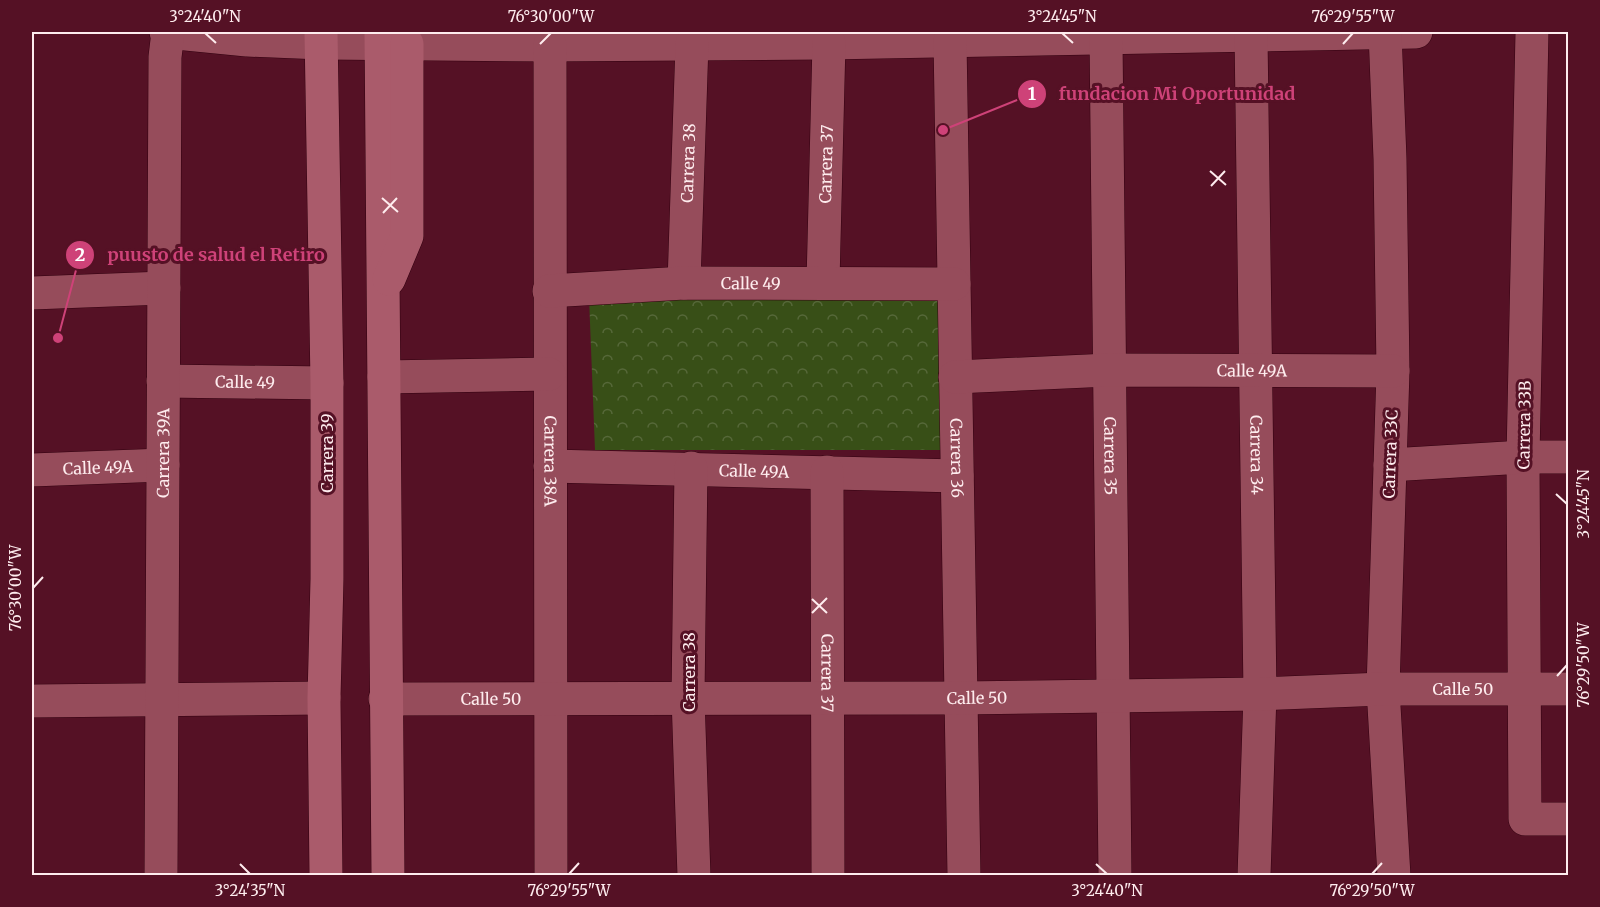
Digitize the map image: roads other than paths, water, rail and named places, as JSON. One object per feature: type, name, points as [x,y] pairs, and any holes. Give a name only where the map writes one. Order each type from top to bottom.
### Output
[{"type":"main road","name":"Carrera 39","points":[[321,37],[327,383],[327,579],[324,698],[326,861]]},
{"type":"main road","points":[[367,876],[381,867],[387,858],[388,861],[383,295],[390,39]]},
{"type":"main road","points":[[326,861],[327,856],[333,866],[348,876]]},
{"type":"street","points":[[167,32],[247,40],[321,37],[550,45],[829,43],[1416,32]]},
{"type":"street","name":"Carrera 39A","points":[[161,876],[165,57],[167,32]]},
{"type":"street","name":"Carrera 33C","points":[[1385,32],[1394,371],[1383,689],[1394,876]]},
{"type":"street","name":"Carrera 33B","points":[[1532,32],[1524,457],[1524,819],[1569,819]]},
{"type":"street","name":"Carrera 34","points":[[1251,35],[1260,694],[1254,876]]},
{"type":"street","name":"Carrera 35","points":[[1106,38],[1115,876]]},
{"type":"street","name":"Carrera 36","points":[[950,41],[964,876]]},
{"type":"street","name":"Carrera 37","points":[[823,282],[829,43]]},
{"type":"street","name":"Carrera 38","points":[[684,283],[692,44]]},
{"type":"street","name":"Carrera 38A","points":[[550,45],[551,876]]},
{"type":"street","name":"Calle 49","points":[[549,291],[684,283],[954,284]]},
{"type":"street","points":[[32,293],[164,288]]},
{"type":"street","name":"Calle 49A","points":[[955,377],[1109,370],[1394,371]]},
{"type":"street","points":[[384,377],[549,374]]},
{"type":"street","name":"Calle 49","points":[[164,381],[327,383]]},
{"type":"street","points":[[1390,465],[1524,457],[1569,457]]},
{"type":"street","name":"Calle 49A","points":[[32,470],[163,465]]},
{"type":"street","name":"Calle 49A","points":[[549,466],[957,476]]},
{"type":"street","name":"Carrera 38","points":[[691,468],[688,698],[694,876]]},
{"type":"street","name":"Carrera 37","points":[[827,472],[828,876]]},
{"type":"street","name":"Calle 50","points":[[386,699],[961,698],[1260,694],[1383,689],[1569,689]]},
{"type":"street","points":[[32,702],[324,698]]},
{"type":"place","name":"fundacion Mi Oportunidad","points":[[943,130]]},
{"type":"place","name":"puusto de salud el Retiro","points":[[58,338]]}]
